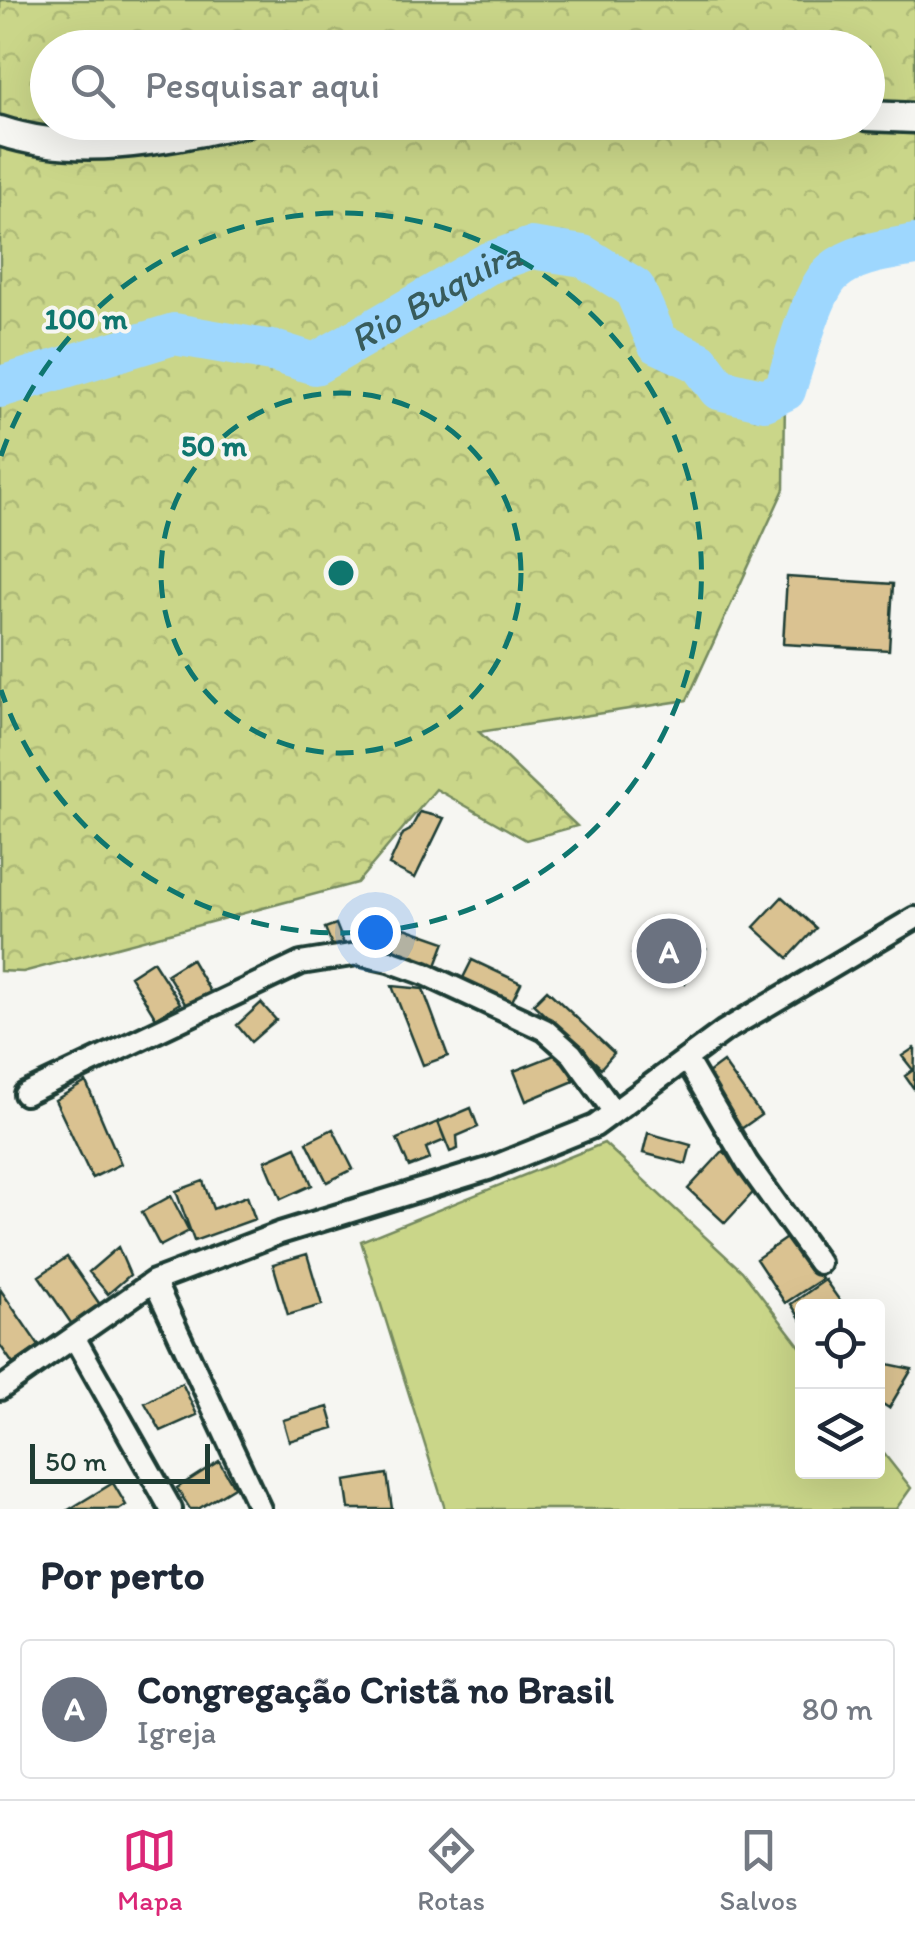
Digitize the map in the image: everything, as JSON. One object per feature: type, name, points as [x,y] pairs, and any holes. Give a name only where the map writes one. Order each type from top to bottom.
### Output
[{"type":"main road","points":[[885,117],[915,118]]},
{"type":"main road","points":[[0,131],[26,140],[91,145],[166,140]]},
{"type":"street","points":[[0,1389],[154,1282],[280,1233],[488,1168],[595,1126],[724,1031],[915,918]]},
{"type":"street","points":[[26,1094],[301,963],[358,954],[389,960],[425,974],[545,1030],[572,1054],[614,1112]]},
{"type":"street","points":[[686,1059],[747,1163],[818,1263]]},
{"type":"street","points":[[154,1282],[260,1509]]},
{"type":"street","points":[[74,1337],[172,1509]]},
{"type":"green space","points":[[0,0],[915,0],[915,248],[823,288],[785,390],[784,489],[687,700],[479,732],[577,826],[526,840],[436,789],[357,883],[23,972],[0,971]]},
{"type":"green space","points":[[604,1143],[742,1271],[795,1340],[795,1479],[885,1479],[885,1455],[911,1488],[896,1509],[445,1509],[361,1241]]},
{"type":"building","points":[[787,577],[893,584],[889,650],[783,644]]},
{"type":"building","points":[[420,812],[444,818],[415,878],[389,865],[403,834],[410,830]]},
{"type":"building","points":[[782,897],[816,928],[788,958],[754,927]]},
{"type":"building","points":[[651,919],[706,949],[685,984],[632,954]]},
{"type":"building","points":[[336,924],[344,944],[333,948],[325,928]]},
{"type":"building","points":[[402,927],[445,942],[434,971],[391,955]]},
{"type":"building","points":[[191,959],[211,993],[187,1007],[167,974]]},
{"type":"building","points":[[472,960],[521,983],[511,1003],[462,980]]},
{"type":"building","points":[[153,961],[180,1003],[156,1018],[130,976]]},
{"type":"building","points":[[392,986],[423,989],[448,1056],[423,1065]]},
{"type":"building","points":[[547,990],[614,1053],[601,1068],[533,1004]]},
{"type":"building","points":[[261,1003],[276,1020],[251,1042],[237,1025]]},
{"type":"building","points":[[914,1048],[914,1089],[905,1076],[913,1070],[902,1056]]},
{"type":"building","points":[[562,1052],[574,1081],[526,1101],[514,1071]]},
{"type":"building","points":[[723,1062],[761,1115],[741,1129],[704,1076]]},
{"type":"building","points":[[86,1082],[121,1164],[92,1178],[55,1100]]},
{"type":"building","points":[[471,1108],[478,1127],[457,1136],[458,1149],[450,1152],[438,1122]]},
{"type":"building","points":[[438,1122],[445,1140],[426,1148],[430,1159],[409,1167],[397,1139]]},
{"type":"building","points":[[333,1129],[353,1169],[327,1182],[307,1142]]},
{"type":"building","points":[[648,1133],[691,1145],[686,1164],[643,1153]]},
{"type":"building","points":[[296,1147],[312,1185],[281,1199],[265,1161]]},
{"type":"building","points":[[723,1151],[760,1185],[725,1223],[688,1189]]},
{"type":"building","points":[[203,1181],[213,1209],[247,1196],[255,1219],[194,1241],[176,1191]]},
{"type":"building","points":[[171,1196],[189,1231],[160,1246],[142,1212]]},
{"type":"building","points":[[792,1234],[822,1279],[785,1303],[756,1259]]},
{"type":"building","points":[[118,1247],[130,1275],[108,1294],[89,1272]]},
{"type":"building","points":[[307,1254],[322,1305],[288,1315],[273,1264]]},
{"type":"building","points":[[67,1257],[101,1306],[73,1326],[39,1276]]},
{"type":"building","points":[[825,1280],[839,1299],[798,1299]]},
{"type":"building","points":[[0,1289],[39,1346],[13,1364],[0,1345]]},
{"type":"building","points":[[885,1363],[912,1369],[889,1408],[885,1405]]},
{"type":"building","points":[[182,1383],[197,1415],[161,1431],[145,1403]]},
{"type":"building","points":[[328,1407],[334,1428],[289,1441],[283,1420]]},
{"type":"building","points":[[219,1461],[234,1487],[198,1509],[190,1509],[177,1488]]},
{"type":"building","points":[[387,1474],[392,1509],[349,1509],[345,1481]]},
{"type":"building","points":[[113,1483],[126,1505],[120,1509],[70,1509]]},
{"type":"waterway","name":"Rio Buquira","points":[[0,387],[174,334],[277,352],[315,364],[489,263],[531,248],[583,256],[634,288],[658,343],[699,362],[719,389],[765,400],[785,390],[811,310],[833,272],[861,256],[915,245]]},
{"type":"place","name":"Congregação Cristã no Brasil","points":[[669,951]]}]
